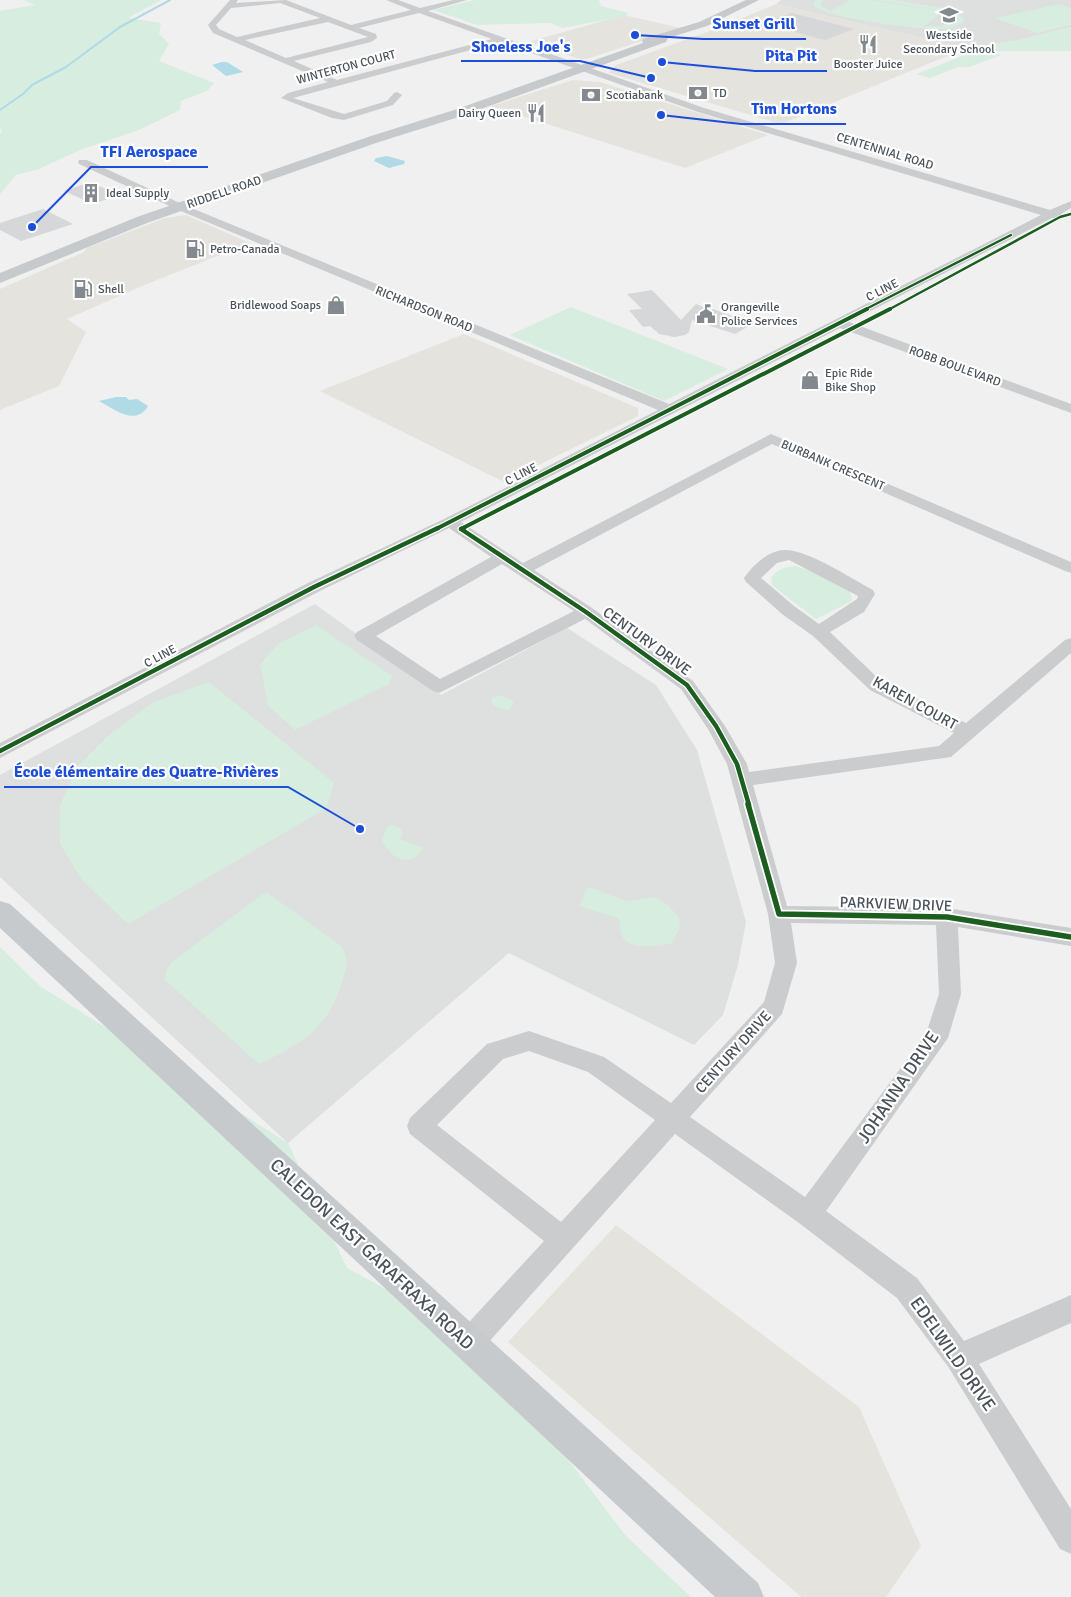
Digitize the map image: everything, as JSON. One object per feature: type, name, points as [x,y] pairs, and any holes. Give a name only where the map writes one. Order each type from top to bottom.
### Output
[{"type":"main road","name":"RIDDELL ROAD","points":[[0,278],[83,243],[180,207],[662,40],[663,37],[703,24],[754,0]]},
{"type":"main road","name":"CALEDON EAST GARAFRAXA ROAD","points":[[0,912],[744,1597]]},
{"type":"street","name":"CENTENNIAL ROAD","points":[[390,0],[701,110],[1071,220]]},
{"type":"street","points":[[351,27],[463,0]]},
{"type":"street","points":[[284,60],[373,38],[373,36],[281,1],[257,5],[232,3],[212,25],[216,31],[337,83]]},
{"type":"street","points":[[236,40],[328,19]]},
{"type":"street","name":"WINTERTON COURT","points":[[397,95],[390,103],[353,116],[344,117],[336,116],[286,98],[291,95],[502,39]]},
{"type":"street","name":"RICHARDSON ROAD","points":[[83,162],[180,207],[668,409]]},
{"type":"street","name":"C LINE","points":[[0,751],[314,587],[450,522],[1071,204]]},
{"type":"street","name":"ROBB BOULEVARD","points":[[839,323],[1071,408]]},
{"type":"street","name":"BURBANK CRESCENT","points":[[522,570],[771,438],[1071,568]]},
{"type":"street","name":"CENTURY DRIVE","points":[[450,522],[586,612],[687,685],[716,726],[737,764],[779,914],[786,963],[774,1007],[469,1343]]},
{"type":"street","name":"KAREN COURT","points":[[819,632],[833,621],[853,612],[865,601],[867,594],[829,573],[787,555],[776,558],[761,568],[752,578],[788,610],[819,632],[876,686],[968,732]]},
{"type":"street","points":[[503,557],[363,636],[439,687],[586,612]]},
{"type":"street","points":[[742,780],[944,752],[1071,644]]},
{"type":"street","name":"PARKVIEW DRIVE","points":[[779,914],[947,916],[1071,937]]},
{"type":"street","name":"JOHANNA DRIVE","points":[[808,1214],[936,1038],[950,994],[947,916]]},
{"type":"street","name":"EDELWILD DRIVE","points":[[562,1239],[419,1126],[495,1051],[529,1041],[596,1064],[674,1117],[907,1288],[959,1358],[1071,1538]]},
{"type":"street","points":[[959,1358],[1071,1309]]},
{"type":"shaded area","name":"Westside Secondary School","points":[[781,0],[1071,0],[1071,27],[1019,40],[967,48],[776,4]]},
{"type":"shaded area","points":[[776,4],[967,48],[781,124],[609,73],[616,65],[726,25]]},
{"type":"shaded area","points":[[624,15],[681,28],[587,59],[580,59],[528,42]]},
{"type":"shaded area","points":[[573,80],[600,82],[768,135],[685,168],[491,106]]},
{"type":"shaded area","points":[[186,215],[250,243],[147,284],[67,319],[86,332],[59,386],[0,410],[0,289],[84,252],[87,248],[165,218]]},
{"type":"shaded area","points":[[464,334],[638,408],[638,416],[504,482],[320,391]]},
{"type":"shaded area","points":[[315,604],[441,695],[567,628],[656,685],[697,750],[746,922],[738,965],[723,1015],[694,1045],[509,953],[288,1143],[0,877],[0,775]]},
{"type":"shaded area","points":[[616,1225],[859,1407],[921,1546],[886,1597],[801,1597],[508,1342]]},
{"type":"green space","points":[[24,0],[161,0],[128,18],[161,23],[159,34],[169,44],[159,61],[214,83],[207,91],[181,101],[180,110],[139,130],[80,150],[39,169],[16,175],[0,194],[0,133],[2,132],[0,127],[0,11],[35,5]]},
{"type":"green space","points":[[475,0],[599,0],[601,6],[628,13],[626,16],[562,28],[550,23],[477,25],[433,10]]},
{"type":"green space","points":[[824,0],[821,2],[821,6],[831,11],[850,0],[871,0],[940,11],[877,0],[893,0],[957,10],[955,12],[963,17],[964,21],[955,27],[946,29],[895,25],[838,15],[815,7],[813,2]],"holes":[[[943,12],[956,17],[955,22],[940,26],[923,26]]]},
{"type":"green space","points":[[1060,4],[1071,8],[1071,25],[1037,33],[995,18]]},
{"type":"green space","points":[[1071,27],[1071,51],[990,51],[1001,55],[969,67],[958,67],[930,78],[916,74],[978,50],[967,48],[1019,40]]},
{"type":"green space","points":[[571,307],[728,369],[664,401],[510,335]]},
{"type":"green space","points":[[796,566],[811,571],[850,591],[852,601],[816,619],[772,585],[771,578],[776,572]]},
{"type":"green space","points":[[316,625],[392,676],[389,684],[295,730],[268,706],[260,664],[278,644]]},
{"type":"green space","points":[[209,682],[334,783],[327,808],[128,924],[82,880],[60,844],[60,805],[78,766],[112,732],[154,702]]},
{"type":"green space","points":[[500,695],[514,701],[509,711],[495,706],[491,702],[492,698]]},
{"type":"green space","points":[[392,825],[400,828],[403,833],[400,839],[424,848],[410,859],[400,859],[395,856],[387,849],[382,840],[387,827]]},
{"type":"green space","points":[[588,887],[627,901],[655,897],[668,905],[679,917],[680,928],[672,943],[637,946],[625,940],[621,934],[618,918],[579,906]]},
{"type":"green space","points":[[266,892],[340,945],[347,963],[336,998],[321,1023],[300,1042],[259,1064],[165,980],[166,971],[173,961]]},
{"type":"green space","points":[[0,947],[40,986],[288,1143],[347,1268],[475,1337],[626,1536],[691,1597],[0,1597]]},
{"type":"water","points":[[227,62],[243,72],[226,76],[212,65]]},
{"type":"water","points":[[387,156],[405,161],[404,164],[389,168],[374,161],[376,158]]},
{"type":"water","points":[[126,397],[129,400],[137,399],[148,406],[143,412],[131,416],[118,412],[99,401]]},
{"type":"building","points":[[792,13],[854,29],[825,40],[762,23]]},
{"type":"building","name":"Ideal Supply","points":[[90,182],[119,195],[93,204],[64,191]]},
{"type":"building","points":[[43,209],[73,224],[21,241],[0,230],[0,223]]},
{"type":"building","name":"Orangeville Police Services","points":[[652,290],[681,320],[696,304],[748,322],[745,324],[749,326],[735,334],[692,320],[689,332],[685,335],[674,337],[659,334],[650,326],[643,327],[629,310],[642,309],[627,294]]},
{"type":"waterway","points":[[0,110],[23,94],[32,85],[66,67],[120,27],[170,0]]},
{"type":"cycle path","points":[[1071,214],[1060,217],[961,272],[461,529],[586,612],[687,685],[716,726],[737,764],[779,914],[947,917],[1071,937]]},
{"type":"cycle path","points":[[0,751],[314,587],[450,522],[1011,235]]},
{"type":"place","name":"Westside Secondary School","points":[[949,15]]},
{"type":"place","name":"Sunset Grill","points":[[635,35]]},
{"type":"place","name":"Booster Juice","points":[[868,44]]},
{"type":"place","name":"Pita Pit","points":[[662,62]]},
{"type":"place","name":"Shoeless Joe's","points":[[651,78]]},
{"type":"place","name":"TD","points":[[698,93]]},
{"type":"place","name":"Scotiabank","points":[[591,95]]},
{"type":"place","name":"Dairy Queen","points":[[536,113]]},
{"type":"place","name":"Tim Hortons","points":[[661,115]]},
{"type":"place","name":"Ideal Supply","points":[[91,193]]},
{"type":"place","name":"TFI Aerospace","points":[[32,227]]},
{"type":"place","name":"Petro-Canada","points":[[195,249]]},
{"type":"place","name":"Shell","points":[[83,289]]},
{"type":"place","name":"Bridlewood Soaps","points":[[336,305]]},
{"type":"place","name":"Orangeville Police Services","points":[[706,314]]},
{"type":"place","name":"Epic Ride Bike Shop","points":[[810,380]]},
{"type":"place","name":"École élémentaire des Quatre-Rivières","points":[[360,829]]}]
